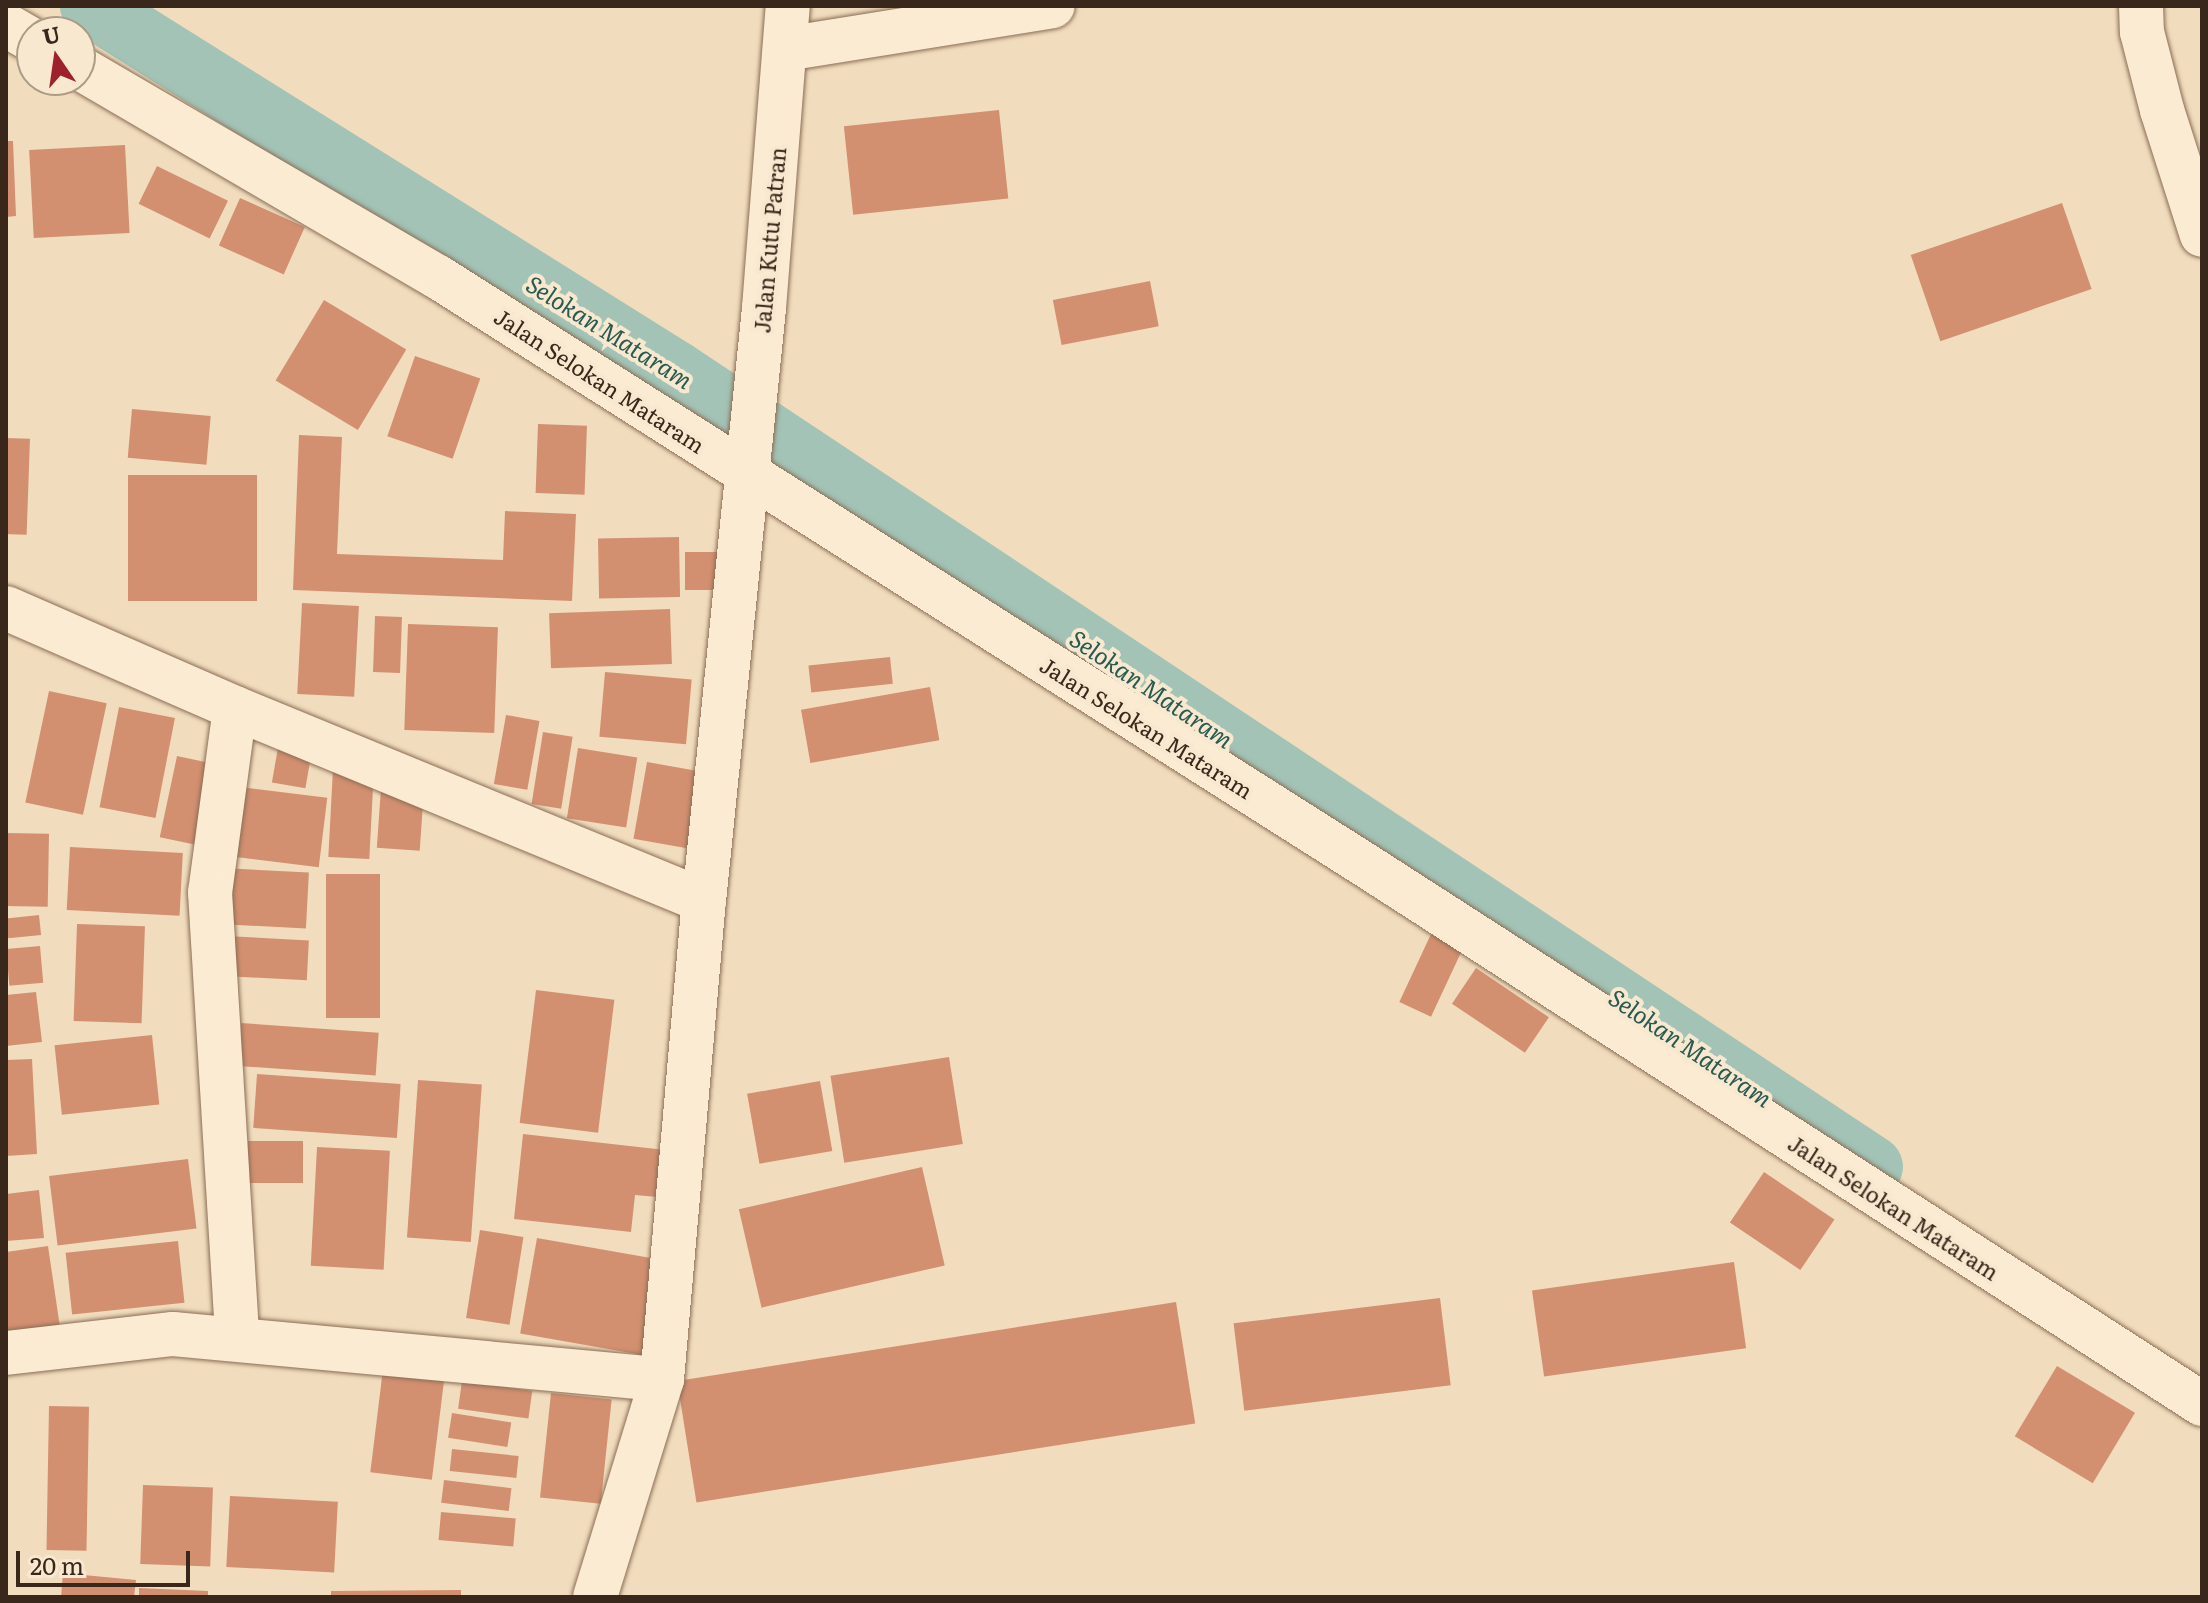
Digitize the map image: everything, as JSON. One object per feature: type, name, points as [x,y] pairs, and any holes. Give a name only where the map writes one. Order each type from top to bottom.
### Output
[{"type":"street","name":"Jalan Kutu Patran","points":[[595,1597],[662,1379],[704,901],[764,308],[788,6]]},
{"type":"street","points":[[785,49],[1053,6]]},
{"type":"street","points":[[2141,6],[2142,32],[2162,110],[2202,235]]},
{"type":"street","name":"Jalan Selokan Mataram","points":[[96,77],[748,456],[1370,868],[2202,1404]]},
{"type":"street","points":[[6,608],[235,708],[704,901]]},
{"type":"street","points":[[235,708],[210,892],[237,1338]]},
{"type":"street","points":[[7,1361],[173,1334],[662,1379]]},
{"type":"building","points":[[999,110],[1008,199],[853,215],[844,126]]},
{"type":"building","points":[[6,141],[13,141],[16,216],[6,217]]},
{"type":"building","points":[[125,145],[130,233],[34,238],[29,150]]},
{"type":"building","points":[[157,166],[228,201],[210,238],[139,204]]},
{"type":"building","points":[[240,198],[305,227],[284,274],[219,246]]},
{"type":"building","points":[[2062,203],[2092,289],[1940,341],[1911,255]]},
{"type":"building","points":[[1150,281],[1159,326],[1062,345],[1053,300]]},
{"type":"building","points":[[324,300],[406,349],[358,430],[276,381]]},
{"type":"building","points":[[415,356],[480,378],[453,459],[387,436]]},
{"type":"building","points":[[132,409],[211,416],[206,465],[128,458]]},
{"type":"building","points":[[538,424],[587,426],[585,495],[536,493]]},
{"type":"building","points":[[299,435],[342,437],[337,554],[503,560],[505,511],[576,514],[572,601],[293,590]]},
{"type":"building","points":[[6,438],[30,439],[27,535],[6,534]]},
{"type":"building","points":[[128,475],[257,475],[257,601],[128,601]]},
{"type":"building","points":[[679,537],[680,597],[599,598],[598,538]]},
{"type":"building","points":[[685,552],[727,552],[727,590],[685,590]]},
{"type":"building","points":[[302,603],[359,606],[354,697],[297,694]]},
{"type":"building","points":[[670,609],[672,664],[551,668],[549,613]]},
{"type":"building","points":[[375,616],[402,617],[400,673],[373,672]]},
{"type":"building","points":[[408,624],[498,627],[494,733],[404,730]]},
{"type":"building","points":[[890,657],[893,684],[811,692],[808,666]]},
{"type":"building","points":[[605,672],[692,680],[686,744],[599,737]]},
{"type":"building","points":[[930,687],[939,740],[810,763],[801,710]]},
{"type":"building","points":[[49,691],[107,703],[83,815],[25,803]]},
{"type":"building","points":[[119,707],[175,718],[155,818],[100,807]]},
{"type":"building","points":[[506,715],[539,721],[527,790],[494,784]]},
{"type":"building","points":[[543,732],[573,737],[561,809],[532,804]]},
{"type":"building","points":[[279,742],[312,748],[305,788],[272,782]]},
{"type":"building","points":[[578,748],[637,757],[626,828],[567,818]]},
{"type":"building","points":[[177,756],[220,765],[203,846],[160,837]]},
{"type":"building","points":[[647,762],[716,774],[702,851],[633,839]]},
{"type":"building","points":[[333,768],[374,770],[369,859],[328,857]]},
{"type":"building","points":[[232,786],[327,798],[319,867],[223,855]]},
{"type":"building","points":[[381,788],[424,791],[420,851],[377,848]]},
{"type":"building","points":[[6,833],[49,834],[48,907],[6,906]]},
{"type":"building","points":[[70,847],[183,853],[180,916],[67,910]]},
{"type":"building","points":[[221,868],[309,873],[306,929],[218,924]]},
{"type":"building","points":[[326,874],[380,874],[380,1018],[326,1018]]},
{"type":"building","points":[[39,915],[41,935],[8,938],[6,918]]},
{"type":"building","points":[[77,924],[145,926],[142,1023],[74,1021]]},
{"type":"building","points":[[1431,934],[1463,949],[1431,1017],[1399,1002]]},
{"type":"building","points":[[225,936],[309,940],[307,980],[223,976]]},
{"type":"building","points":[[40,946],[43,983],[9,986],[6,949]]},
{"type":"building","points":[[1476,968],[1549,1017],[1525,1053],[1452,1004]]},
{"type":"building","points":[[536,990],[614,1000],[598,1133],[520,1123]]},
{"type":"building","points":[[36,992],[42,1042],[6,1046],[6,995]]},
{"type":"building","points":[[241,1023],[379,1033],[376,1076],[238,1066]]},
{"type":"building","points":[[152,1035],[159,1105],[62,1115],[55,1045]]},
{"type":"building","points":[[949,1057],[963,1144],[844,1163],[830,1076]]},
{"type":"building","points":[[32,1059],[37,1154],[6,1156],[6,1060]]},
{"type":"building","points":[[257,1074],[401,1084],[397,1138],[253,1128]]},
{"type":"building","points":[[418,1080],[482,1084],[471,1242],[407,1238]]},
{"type":"building","points":[[820,1081],[832,1151],[759,1164],[747,1094]]},
{"type":"building","points":[[523,1134],[674,1151],[668,1198],[635,1195],[631,1232],[514,1219]]},
{"type":"building","points":[[248,1141],[303,1141],[303,1183],[248,1183]]},
{"type":"building","points":[[317,1147],[390,1151],[384,1270],[311,1266]]},
{"type":"building","points":[[188,1159],[197,1228],[58,1246],[49,1176]]},
{"type":"building","points":[[922,1167],[945,1265],[762,1308],[739,1209]]},
{"type":"building","points":[[1764,1172],[1834,1220],[1800,1270],[1730,1223]]},
{"type":"building","points":[[39,1190],[44,1238],[6,1241],[6,1194]]},
{"type":"building","points":[[480,1230],[523,1237],[510,1325],[466,1318]]},
{"type":"building","points":[[537,1238],[665,1261],[648,1356],[520,1334]]},
{"type":"building","points":[[178,1241],[184,1303],[72,1314],[66,1253]]},
{"type":"building","points":[[48,1246],[61,1334],[6,1342],[6,1252]]},
{"type":"building","points":[[1734,1262],[1746,1348],[1544,1377],[1532,1290]]},
{"type":"building","points":[[1440,1298],[1451,1385],[1244,1411],[1234,1323]]},
{"type":"building","points":[[1176,1302],[1195,1423],[696,1502],[677,1381]]},
{"type":"building","points":[[2057,1366],[2135,1413],[2093,1483],[2015,1436]]},
{"type":"building","points":[[383,1369],[445,1377],[432,1480],[370,1472]]},
{"type":"building","points":[[462,1381],[532,1391],[528,1419],[458,1409]]},
{"type":"building","points":[[551,1393],[612,1399],[601,1504],[540,1497]]},
{"type":"building","points":[[49,1406],[89,1407],[86,1551],[46,1550]]},
{"type":"building","points":[[452,1413],[511,1422],[507,1447],[448,1438]]},
{"type":"building","points":[[452,1449],[519,1456],[516,1478],[450,1471]]},
{"type":"building","points":[[444,1480],[511,1488],[509,1511],[441,1503]]},
{"type":"building","points":[[143,1485],[213,1487],[210,1566],[140,1564]]},
{"type":"building","points":[[230,1496],[338,1502],[334,1573],[226,1567]]},
{"type":"building","points":[[441,1512],[516,1519],[513,1546],[439,1540]]},
{"type":"building","points":[[63,1573],[136,1580],[134,1597],[61,1597]]},
{"type":"building","points":[[139,1588],[208,1591],[208,1597],[139,1597]]},
{"type":"building","points":[[461,1590],[461,1597],[331,1597],[331,1591]]},
{"type":"waterway","name":"Selokan Mataram","points":[[91,6],[676,372],[1872,1167]]}]
